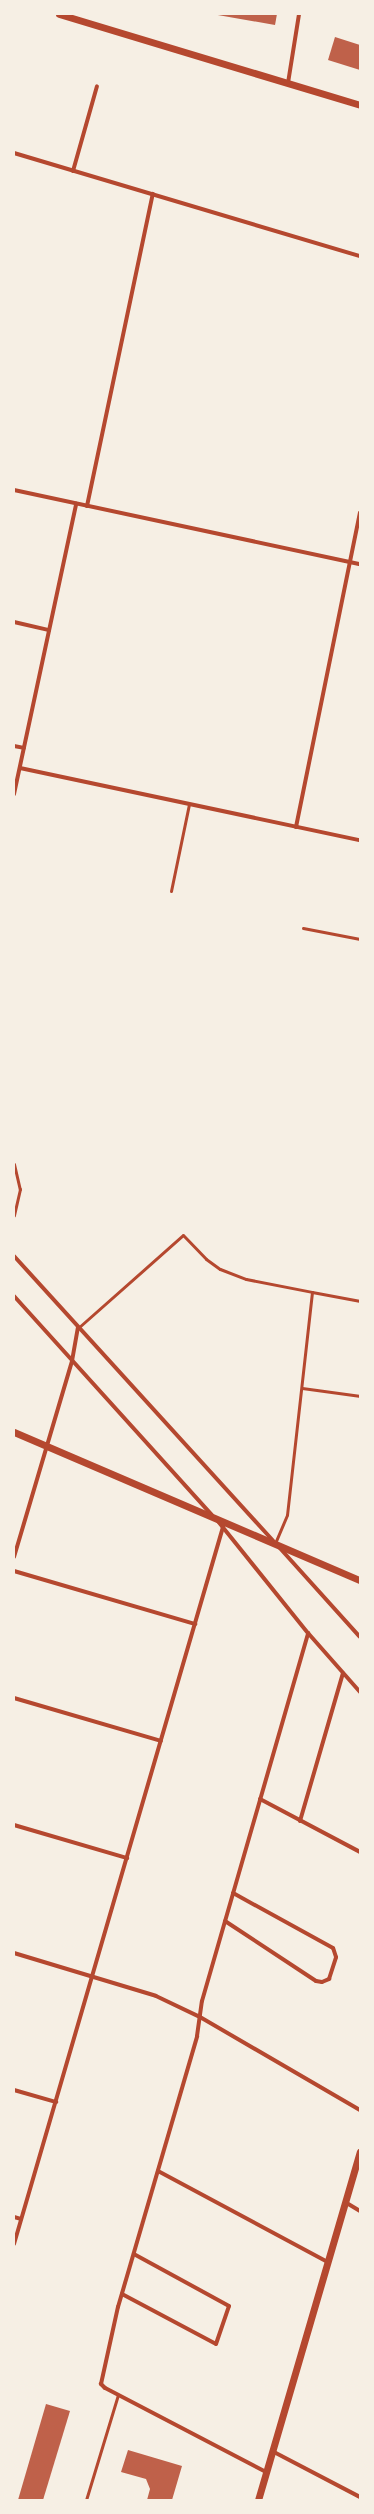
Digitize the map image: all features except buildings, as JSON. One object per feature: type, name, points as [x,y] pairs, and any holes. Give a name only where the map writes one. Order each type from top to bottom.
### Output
[{"type":"street","points":[[59,14],[360,105]]},
{"type":"street","points":[[288,83],[299,14]]},
{"type":"street","points":[[73,171],[97,86]]},
{"type":"street","points":[[14,154],[360,256]]},
{"type":"street","points":[[87,506],[153,194]]},
{"type":"street","points":[[14,490],[360,564]]},
{"type":"street","points":[[14,794],[76,504]]},
{"type":"street","points":[[296,827],[360,512]]},
{"type":"street","points":[[14,622],[49,630]]},
{"type":"street","points":[[14,746],[24,748]]},
{"type":"street","points":[[20,768],[360,840]]},
{"type":"street","points":[[14,1256],[360,1637]]},
{"type":"street","points":[[14,1296],[217,1520],[308,1633],[360,1692]]},
{"type":"street","points":[[14,1557],[72,1361],[78,1328]]},
{"type":"street","points":[[14,1432],[360,1580]]},
{"type":"street","points":[[14,2244],[223,1527]]},
{"type":"street","points":[[14,1571],[195,1624]]},
{"type":"street","points":[[266,2472],[118,2395],[100,2384],[122,2294],[198,2036],[202,2001],[308,1633]]},
{"type":"street","points":[[300,1821],[343,1673]]},
{"type":"street","points":[[14,1698],[161,1741]]},
{"type":"street","points":[[260,1799],[360,1852]]},
{"type":"street","points":[[14,1825],[127,1858]]},
{"type":"street","points":[[225,1921],[316,1981],[322,1982],[329,1979],[336,1957],[333,1948],[233,1893]]},
{"type":"street","points":[[14,1953],[144,1990],[200,2017],[360,2110]]},
{"type":"street","points":[[14,2090],[56,2102]]},
{"type":"street","points":[[258,2500],[360,2152]]},
{"type":"street","points":[[158,2171],[328,2262]]},
{"type":"street","points":[[345,2202],[360,2210]]},
{"type":"street","points":[[14,2217],[21,2219]]},
{"type":"street","points":[[122,2294],[216,2344],[229,2306],[134,2254]]},
{"type":"street","points":[[272,2451],[360,2497]]},
{"type":"lane","points":[[171,891],[189,804]]},
{"type":"lane","points":[[303,928],[360,939]]},
{"type":"lane","points":[[14,1164],[20,1189],[14,1215]]},
{"type":"lane","points":[[78,1328],[183,1235],[206,1259],[220,1269],[246,1279],[360,1301]]},
{"type":"lane","points":[[275,1543],[287,1515],[312,1292]]},
{"type":"lane","points":[[302,1388],[360,1396]]},
{"type":"lane","points":[[86,2500],[118,2395]]}]
